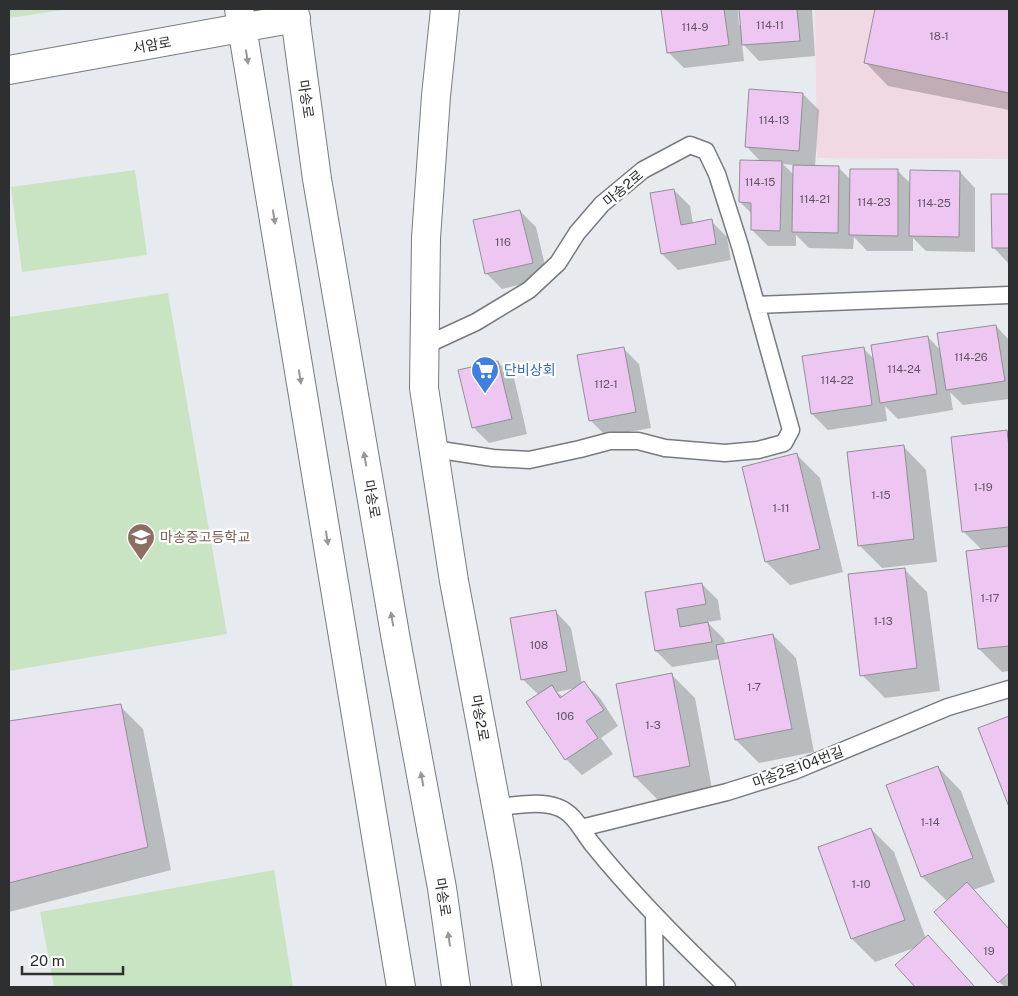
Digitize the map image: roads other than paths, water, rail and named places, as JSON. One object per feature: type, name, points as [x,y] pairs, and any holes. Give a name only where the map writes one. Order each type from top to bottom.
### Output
[{"type":"street","name":"마송2로","points":[[445,9],[436,96],[426,238],[424,388],[454,581],[527,987]]},
{"type":"street","name":"서암로","points":[[9,70],[241,19],[295,14]]},
{"type":"street","name":"마송로","points":[[295,14],[317,179],[396,640],[442,888],[456,987]]},
{"type":"street","points":[[241,19],[401,987]]},
{"type":"lane","name":"마송2로","points":[[424,346],[476,322],[529,290],[558,263],[577,233],[602,204],[643,170],[690,145],[706,151],[717,174],[740,246],[791,430],[784,443],[758,450],[725,453],[666,448],[638,441],[610,441],[529,460],[493,458],[434,449]]},
{"type":"lane","points":[[756,305],[1009,295]]},
{"type":"lane","name":"마송2로104번길","points":[[581,828],[718,794],[794,771],[948,707],[1009,690]]},
{"type":"lane","points":[[496,807],[540,804],[558,807],[576,820],[593,845],[654,915],[727,987]]},
{"type":"lane","points":[[654,915],[655,987]]},
{"type":"place","name":"단비상회","points":[[485,394]]},
{"type":"place","name":"마송중고등학교","points":[[141,561]]}]
